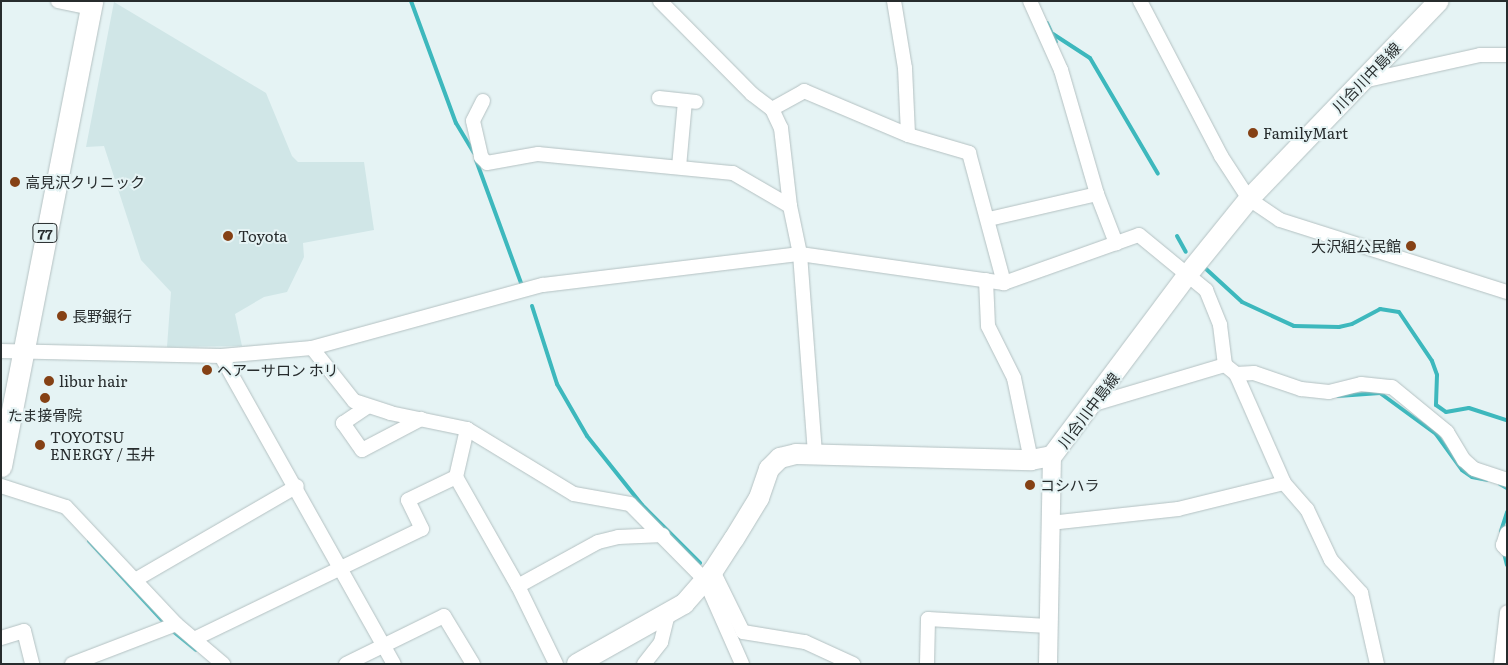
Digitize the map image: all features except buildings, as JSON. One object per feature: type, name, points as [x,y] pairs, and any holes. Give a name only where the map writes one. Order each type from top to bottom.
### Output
[{"type":"main road","name":"川合川中島線","points":[[577,664],[684,604],[709,575],[759,498],[769,469],[780,458],[815,454],[1031,460],[1052,456],[1094,404],[1189,273],[1249,199],[1439,1]]},
{"type":"main road","name":"77","points":[[1,466],[12,350],[91,5]]},
{"type":"street","points":[[58,1],[91,5]]},
{"type":"street","points":[[660,1],[752,94],[772,109],[781,128],[790,206],[800,254],[815,454]]},
{"type":"street","points":[[894,1],[905,68],[908,135]]},
{"type":"street","points":[[1030,1],[1061,70],[1097,194],[1116,243]]},
{"type":"street","points":[[1140,1],[1222,156],[1249,199],[1280,220],[1507,292]]},
{"type":"street","points":[[1363,81],[1480,55],[1507,55]]},
{"type":"street","points":[[772,109],[804,92],[908,135],[969,153],[989,219],[1004,282]]},
{"type":"street","points":[[658,98],[690,101],[679,167]]},
{"type":"street","points":[[483,101],[473,121],[481,158],[487,163],[538,154],[733,173],[790,206]]},
{"type":"street","points":[[989,219],[1097,194]]},
{"type":"street","points":[[12,350],[221,356],[312,348],[543,285],[800,254],[1004,282],[1139,235],[1189,273],[1206,290],[1215,306],[1231,369],[1284,483],[1307,508],[1331,560],[1361,593],[1377,664]]},
{"type":"street","points":[[986,280],[988,326],[1014,378],[1031,460]]},
{"type":"street","points":[[312,348],[354,400],[367,407],[467,430],[574,494],[630,504],[709,575],[743,632],[805,642],[854,664]]},
{"type":"street","points":[[221,356],[297,486],[394,664]]},
{"type":"street","points":[[1094,404],[1231,369],[1254,373],[1301,390],[1328,392],[1361,384],[1392,388],[1447,432],[1464,460],[1474,469],[1507,480]]},
{"type":"street","points":[[367,407],[343,423],[362,450],[422,419]]},
{"type":"street","points":[[467,430],[456,477],[518,586],[556,664]]},
{"type":"street","points":[[1048,664],[1052,456]]},
{"type":"street","points":[[194,639],[422,529],[408,500],[456,477]]},
{"type":"street","points":[[1050,523],[1178,510],[1284,483]]},
{"type":"street","points":[[1,486],[66,507],[176,624],[223,664]]},
{"type":"street","points":[[135,580],[297,486]]},
{"type":"street","points":[[1507,533],[1503,546],[1507,550]]},
{"type":"street","points":[[518,586],[598,542],[618,537],[663,535]]},
{"type":"street","points":[[709,575],[742,664]]},
{"type":"street","points":[[1501,664],[1505,646],[1507,612]]},
{"type":"street","points":[[644,664],[661,642],[668,614]]},
{"type":"street","points":[[346,664],[444,616],[473,664]]},
{"type":"street","points":[[927,664],[928,618],[1048,626]]},
{"type":"street","points":[[72,664],[176,624]]},
{"type":"street","points":[[1,638],[24,631],[32,664]]},
{"type":"shaded area","points":[[114,2],[266,93],[292,156],[298,162],[364,162],[374,230],[303,243],[304,257],[287,292],[264,297],[235,314],[242,346],[167,347],[171,292],[141,260],[104,146],[86,147]]},
{"type":"waterway","points":[[411,1],[456,123],[474,153]]},
{"type":"waterway","points":[[1047,23],[1056,42]]},
{"type":"waterway","points":[[1053,34],[1090,58],[1158,174]]},
{"type":"waterway","points":[[476,160],[521,283]]},
{"type":"waterway","points":[[1177,236],[1186,252]]},
{"type":"waterway","points":[[1205,268],[1242,302],[1294,326],[1339,327],[1352,324],[1380,309],[1399,312],[1432,361],[1437,375],[1436,405],[1446,412],[1469,408],[1507,420]]},
{"type":"waterway","points":[[532,306],[557,384],[587,436],[642,505],[700,563]]},
{"type":"waterway","points":[[1338,396],[1380,393],[1436,434],[1462,470],[1472,477],[1487,480]]},
{"type":"waterway","points":[[1500,484],[1507,488]]},
{"type":"waterway","points":[[1501,531],[1507,512]]},
{"type":"waterway","points":[[89,541],[162,620]]},
{"type":"waterway","points":[[1504,553],[1507,565]]},
{"type":"waterway","points":[[174,632],[196,650]]},
{"type":"place","name":"FamilyMart","points":[[1253,133]]},
{"type":"place","name":"高見沢クリニック","points":[[15,182]]},
{"type":"place","name":"Toyota","points":[[228,236]]},
{"type":"place","name":"大沢組公民館","points":[[1411,246]]},
{"type":"place","name":"長野銀行","points":[[62,316]]},
{"type":"place","name":"ヘアーサロン ホリ","points":[[207,370]]},
{"type":"place","name":"libur hair","points":[[49,381]]},
{"type":"place","name":"たま接骨院","points":[[45,398]]},
{"type":"place","name":"TOYOTSU ENERGY / 玉井","points":[[40,445]]},
{"type":"place","name":"コシハラ","points":[[1030,485]]}]
